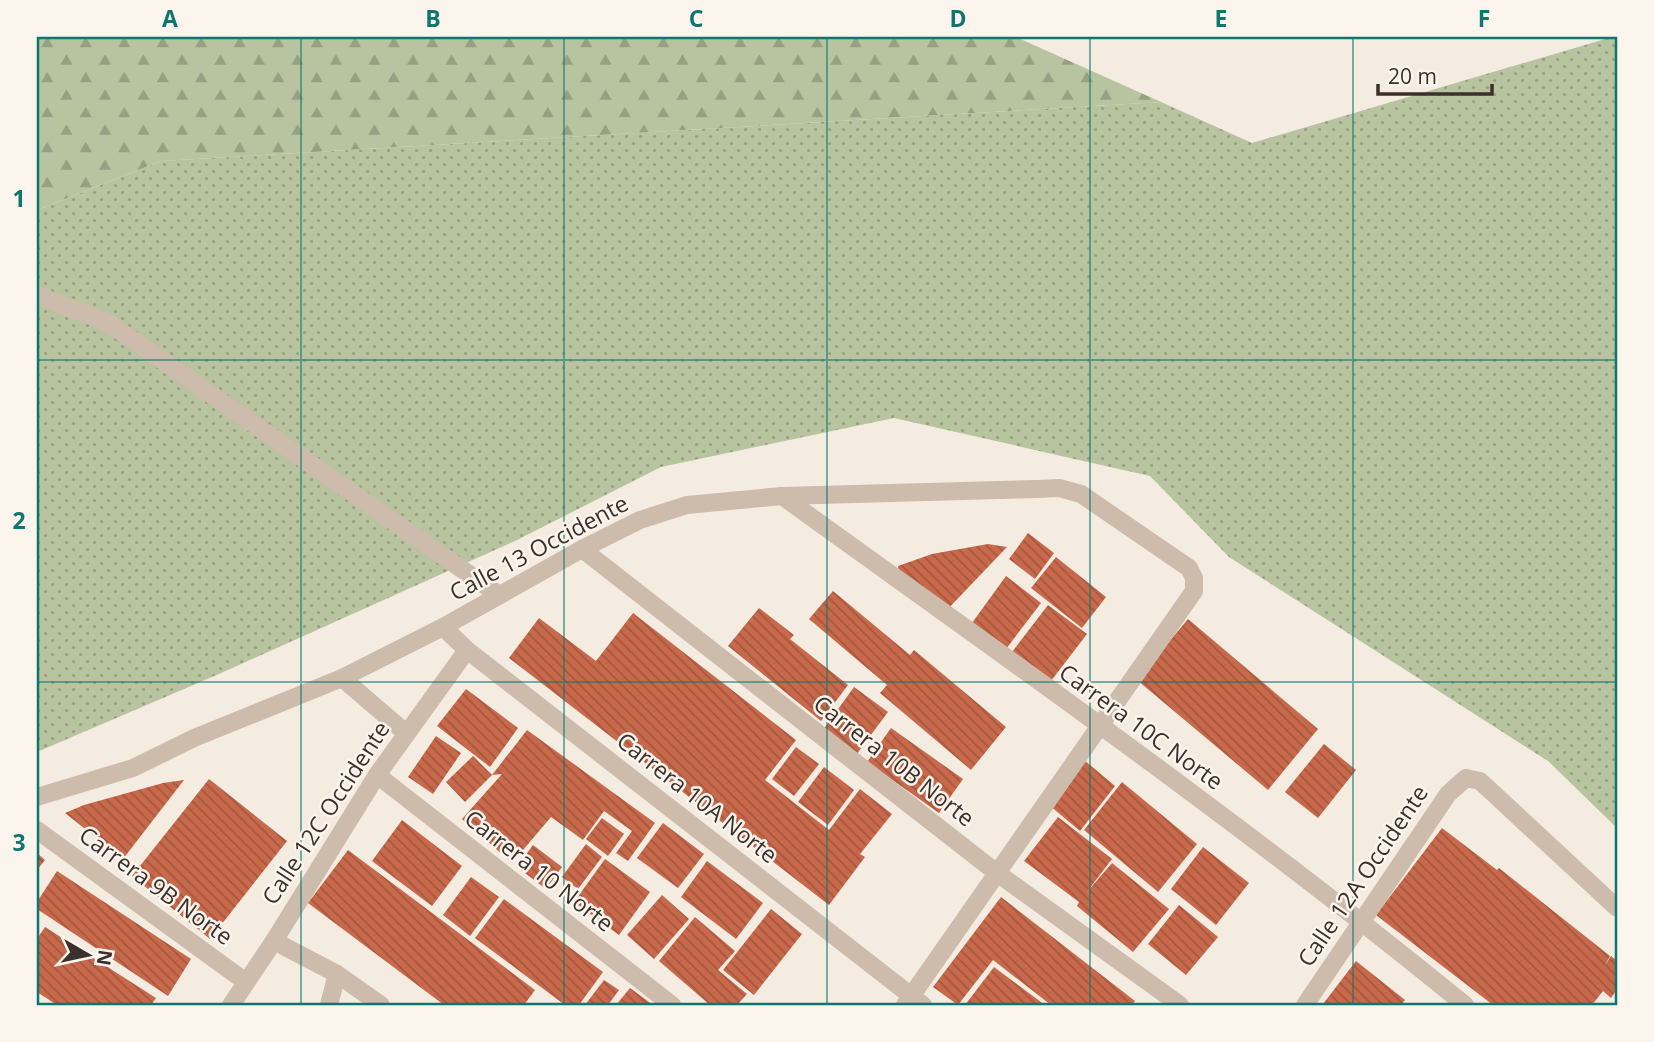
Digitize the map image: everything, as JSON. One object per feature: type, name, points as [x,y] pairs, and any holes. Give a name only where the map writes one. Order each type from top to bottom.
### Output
[{"type":"street","points":[[37,295],[107,321],[499,595]]},
{"type":"street","name":"Calle 13 Occidente","points":[[37,797],[133,768],[194,738],[342,678],[443,627],[582,549],[640,520],[687,505],[782,496],[1059,488],[1081,494],[1189,568],[1194,578],[1194,591],[1185,607],[1100,726]]},
{"type":"street","name":"Carrera 10C Norte","points":[[782,496],[1100,726],[1362,921],[1465,1005]]},
{"type":"street","name":"Carrera 10B Norte","points":[[582,549],[997,873],[1180,1005]]},
{"type":"street","name":"Carrera 10A Norte","points":[[443,627],[467,650],[913,1002]]},
{"type":"street","name":"Calle 12C Occidente","points":[[231,1005],[274,942],[377,775],[467,650]]},
{"type":"street","points":[[342,678],[406,733]]},
{"type":"street","points":[[913,1002],[997,873],[1100,726]]},
{"type":"street","name":"Carrera 10 Norte","points":[[377,775],[672,1005]]},
{"type":"street","name":"Calle 12A Occidente","points":[[1305,1005],[1448,794],[1466,778],[1480,781],[1617,908]]},
{"type":"street","name":"Carrera 9B Norte","points":[[37,830],[246,982]]},
{"type":"street","points":[[274,942],[337,974],[381,1005]]},
{"type":"street","points":[[329,1005],[337,974]]},
{"type":"green space","points":[[37,37],[1016,37],[1161,102],[161,161],[37,210]]},
{"type":"green space","points":[[1617,37],[1617,828],[1548,761],[1229,557],[1150,476],[894,418],[661,467],[517,540],[219,674],[37,752],[37,210],[161,161],[1161,102],[1252,143]]},
{"type":"building","points":[[1028,533],[1054,553],[1035,579],[1009,559]]},
{"type":"building","points":[[988,544],[1007,547],[944,613],[899,577],[898,566],[932,554]]},
{"type":"building","points":[[1056,557],[1106,597],[1082,628],[1031,588]]},
{"type":"building","points":[[1006,576],[1041,603],[1006,649],[972,623]]},
{"type":"building","points":[[833,591],[910,655],[914,650],[1006,727],[971,770],[880,693],[887,685],[809,619]]},
{"type":"building","points":[[1048,605],[1087,634],[1051,681],[1012,652]]},
{"type":"building","points":[[759,608],[794,635],[790,639],[848,685],[821,721],[728,646]]},
{"type":"building","points":[[633,613],[796,740],[765,780],[829,830],[860,789],[892,814],[860,854],[865,857],[829,905],[509,658],[539,618],[596,661]]},
{"type":"building","points":[[1188,619],[1318,729],[1268,790],[1137,680]]},
{"type":"building","points":[[854,687],[888,712],[856,755],[823,730]]},
{"type":"building","points":[[466,689],[518,728],[490,767],[437,726]]},
{"type":"building","points":[[891,728],[963,779],[939,813],[867,762]]},
{"type":"building","points":[[527,730],[655,823],[628,861],[616,853],[632,831],[604,811],[583,840],[551,817],[512,863],[462,819],[502,774],[492,775]]},
{"type":"building","points":[[436,736],[461,753],[433,794],[408,777]]},
{"type":"building","points":[[1324,744],[1356,770],[1318,818],[1285,792]]},
{"type":"building","points":[[796,747],[819,764],[794,796],[772,779]]},
{"type":"building","points":[[473,756],[492,775],[465,802],[446,782]]},
{"type":"building","points":[[1084,760],[1115,786],[1080,831],[1049,805]]},
{"type":"building","points":[[824,767],[854,790],[828,825],[798,802]]},
{"type":"building","points":[[209,779],[287,841],[210,939],[132,876]]},
{"type":"building","points":[[184,780],[123,859],[65,813],[163,783]]},
{"type":"building","points":[[1122,782],[1197,844],[1158,892],[1084,830]]},
{"type":"building","points":[[1058,817],[1112,859],[1086,893],[1112,863],[1169,909],[1133,952],[1077,906],[1079,902],[1024,861]]},
{"type":"building","points":[[602,818],[624,834],[608,856],[586,839]]},
{"type":"building","points":[[402,820],[462,866],[432,906],[372,861]]},
{"type":"building","points":[[663,823],[704,854],[678,888],[637,858]]},
{"type":"building","points":[[1442,828],[1497,870],[1499,868],[1610,956],[1605,965],[1611,956],[1617,961],[1617,989],[1611,998],[1603,991],[1592,1005],[1493,1005],[1376,915]]},
{"type":"building","points":[[586,844],[602,857],[578,889],[562,877]]},
{"type":"building","points":[[533,845],[562,867],[546,889],[517,867]]},
{"type":"building","points":[[1203,847],[1249,883],[1216,925],[1171,889]]},
{"type":"building","points":[[348,850],[535,990],[524,1005],[444,1005],[308,903]]},
{"type":"building","points":[[37,853],[45,860],[37,870]]},
{"type":"building","points":[[605,859],[650,892],[619,935],[574,902]]},
{"type":"building","points":[[707,861],[763,903],[736,939],[681,897]]},
{"type":"building","points":[[57,871],[191,959],[168,996],[37,909],[37,902]]},
{"type":"building","points":[[471,877],[499,897],[470,936],[443,915]]},
{"type":"building","points":[[662,895],[689,919],[654,959],[627,935]]},
{"type":"building","points":[[1001,897],[1135,1001],[1132,1005],[1051,1005],[993,960],[958,1005],[933,987]]},
{"type":"building","points":[[504,899],[603,972],[579,1005],[565,1005],[475,938]]},
{"type":"building","points":[[1179,905],[1218,937],[1186,975],[1148,944]]},
{"type":"building","points":[[771,909],[802,934],[754,995],[723,970]]},
{"type":"building","points":[[695,917],[735,951],[718,970],[747,994],[737,1005],[710,1005],[659,961]]},
{"type":"building","points":[[45,927],[156,998],[151,1005],[57,1005],[37,992],[37,939]]},
{"type":"building","points":[[1356,961],[1405,1000],[1401,1005],[1323,1004]]},
{"type":"building","points":[[994,967],[1045,1005],[965,1005]]},
{"type":"building","points":[[604,980],[619,990],[608,1005],[585,1005]]},
{"type":"building","points":[[630,988],[653,1005],[616,1005]]}]
